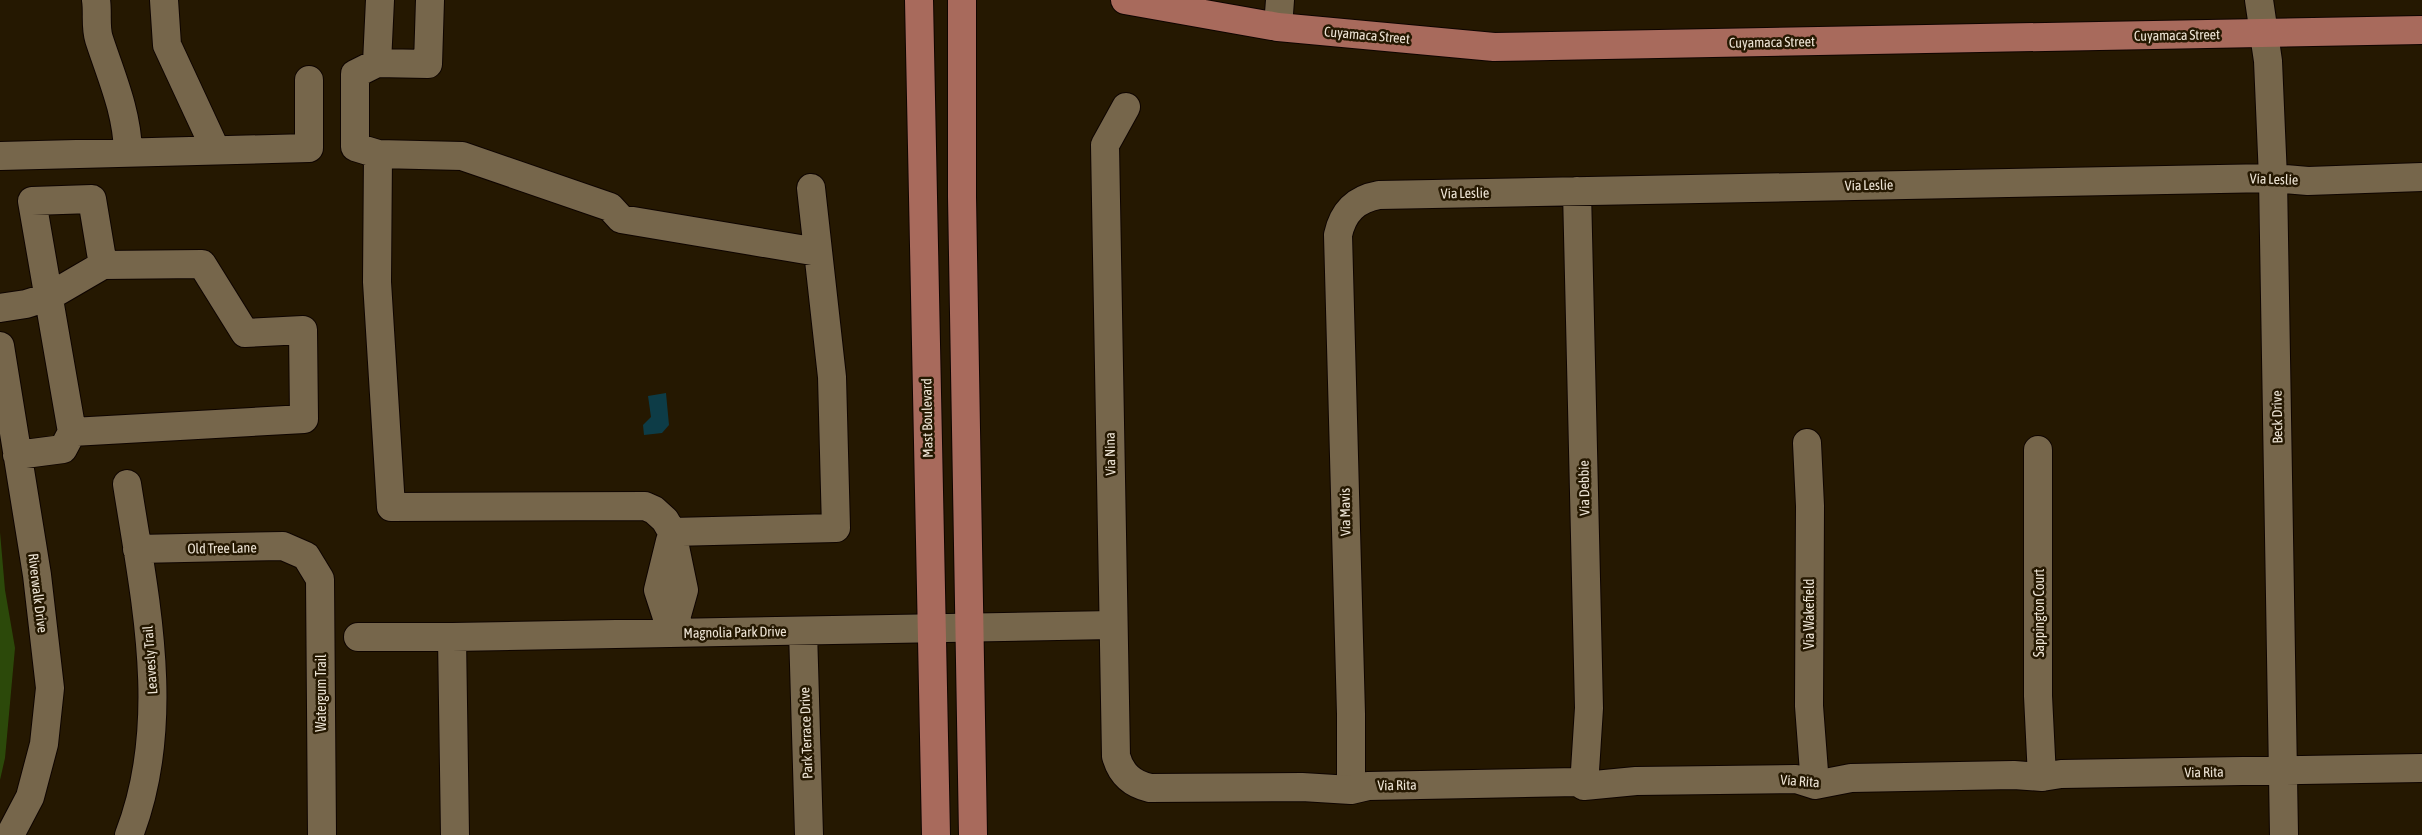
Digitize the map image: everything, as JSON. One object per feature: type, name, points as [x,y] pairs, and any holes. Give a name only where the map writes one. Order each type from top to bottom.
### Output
[{"type":"main road","name":"Mast Boulevard","points":[[919,0],[936,835]]},
{"type":"main road","points":[[962,0],[962,197],[973,835]]},
{"type":"main road","name":"Cuyamaca Street","points":[[1124,0],[1279,13],[1494,47],[2422,30]]},
{"type":"street","points":[[96,0],[98,36],[121,102],[128,152]]},
{"type":"street","points":[[164,0],[167,45],[212,142],[213,150]]},
{"type":"street","points":[[377,63],[380,0]]},
{"type":"street","points":[[430,0],[428,64],[377,63],[355,74],[355,147],[378,154],[462,156],[610,208],[621,219],[818,252]]},
{"type":"street","name":"Beck Drive","points":[[2260,0],[2268,61],[2273,178],[2284,835]]},
{"type":"street","points":[[0,156],[309,148],[309,80]]},
{"type":"street","name":"Via Nina","points":[[1126,107],[1105,145],[1116,756],[1123,772],[1129,779],[1150,788]]},
{"type":"street","points":[[378,154],[377,282],[391,507],[645,506],[654,510],[665,520],[672,532],[684,590],[672,633]]},
{"type":"street","name":"Via Leslie","points":[[1338,235],[1343,218],[1348,211],[1354,205],[1370,197],[1577,191],[2273,178],[2308,181],[2422,177]]},
{"type":"street","points":[[672,532],[836,528],[832,377],[811,188]]},
{"type":"street","name":"Via Debbie","points":[[1577,191],[1588,708],[1584,786]]},
{"type":"street","points":[[18,455],[63,449],[72,432],[32,201],[92,198],[103,266]]},
{"type":"street","name":"Via Mavis","points":[[1338,235],[1351,714],[1351,790]]},
{"type":"street","points":[[0,308],[26,304],[48,297],[103,266],[202,264],[244,333],[303,330],[304,419],[72,432]]},
{"type":"street","name":"Riverwalk Drive","points":[[0,346],[37,575],[50,688],[44,744],[30,797],[10,835]]},
{"type":"street","name":"Via Wakefield","points":[[1807,443],[1810,506],[1809,706],[1815,785]]},
{"type":"street","name":"Sappington Court","points":[[2038,450],[2038,696],[2042,777]]},
{"type":"street","name":"Leavesly Trail","points":[[127,484],[147,609],[154,695],[147,772],[130,835]]},
{"type":"street","name":"Old Tree Lane","points":[[137,549],[282,546],[306,556]]},
{"type":"street","name":"Watergum Trail","points":[[306,556],[320,579],[322,835]]},
{"type":"street","name":"Magnolia Park Drive","points":[[358,637],[1113,625]]},
{"type":"street","name":"Park Terrace Drive","points":[[803,631],[809,835]]},
{"type":"street","points":[[452,637],[455,835]]},
{"type":"street","name":"Via Rita","points":[[1150,788],[1302,787],[1351,790],[1368,786],[1578,782],[1584,786],[1636,781],[1796,779],[1815,785],[1851,778],[2014,775],[2042,777],[2061,774],[2422,768]]},
{"type":"green space","points":[[0,532],[5,590],[15,648],[5,758],[0,780]]},
{"type":"water","points":[[666,393],[669,425],[662,433],[644,435],[643,425],[651,417],[648,396]]}]
